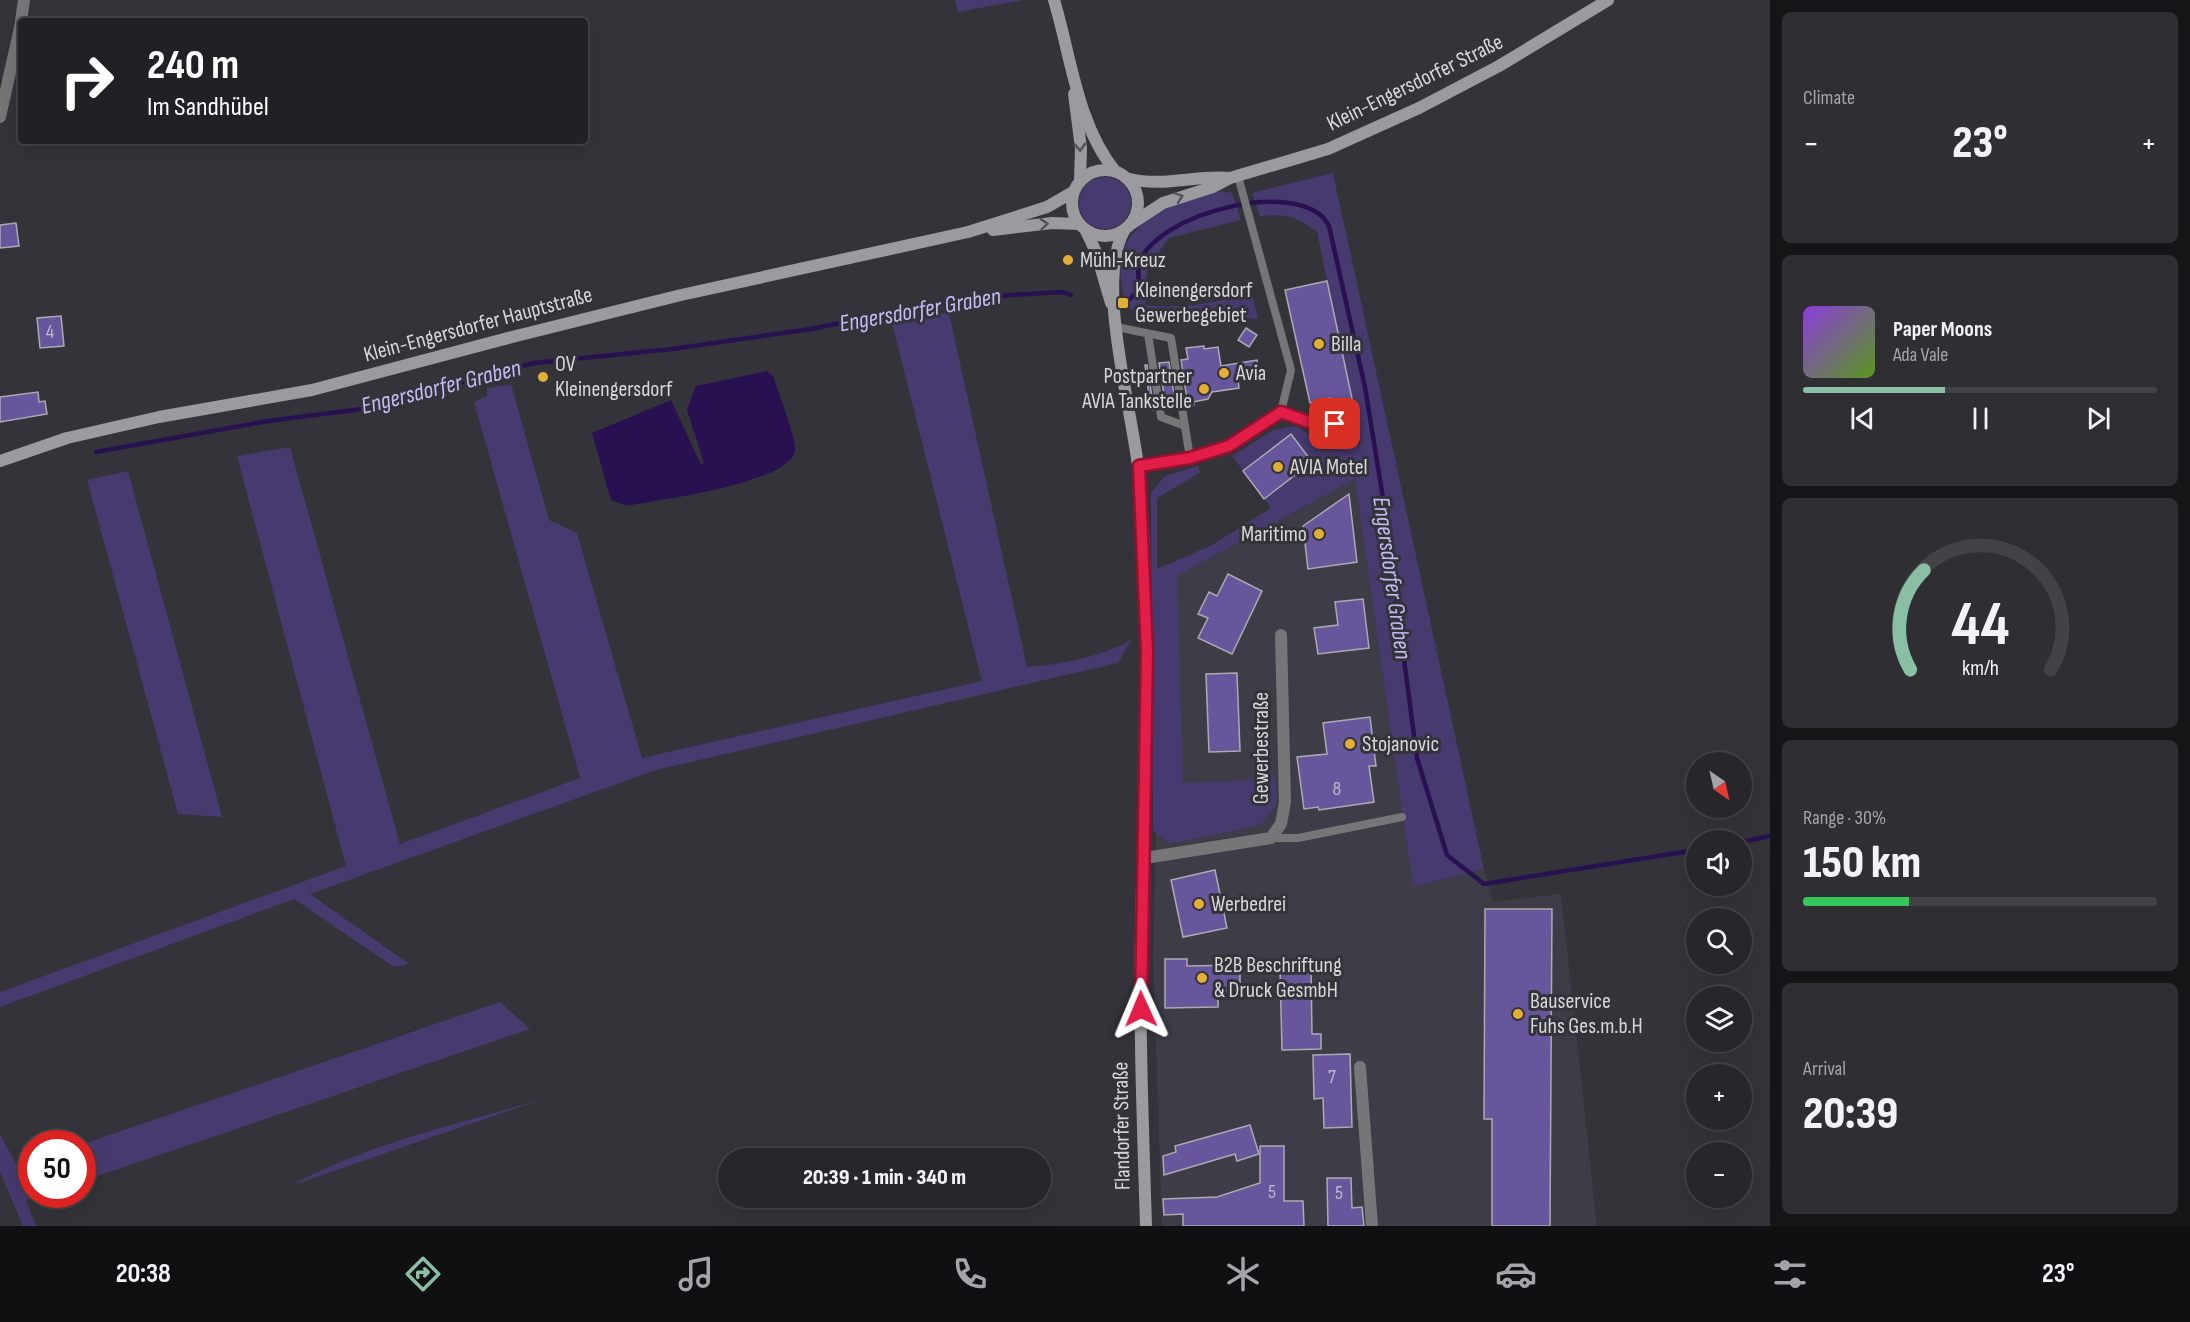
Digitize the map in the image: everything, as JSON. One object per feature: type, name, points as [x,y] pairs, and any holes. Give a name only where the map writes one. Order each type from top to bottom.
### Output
[{"type":"main road","points":[[1054,0],[1072,72],[1095,139],[1115,171]]},
{"type":"main road","name":"Klein-Engersdorfer Straße","points":[[1128,227],[1163,203],[1212,187],[1234,177],[1328,149],[1419,108],[1499,66],[1608,0]]},
{"type":"main road","points":[[1072,72],[1081,148],[1073,212],[1083,227]]},
{"type":"main road","points":[[1096,171],[1115,171],[1130,179],[1137,191],[1139,203],[1128,227],[1104,237],[1083,227],[1052,223],[968,232],[1039,210],[1076,187],[1096,171]]},
{"type":"main road","name":"Klein-Engersdorfer Straße","points":[[1130,179],[1157,183],[1209,176],[1234,177]]},
{"type":"main road","name":"Flandorfer Straße","points":[[1083,227],[1096,252],[1113,307],[1139,466],[1147,652],[1145,858],[1141,969],[1146,1226]]},
{"type":"main road","name":"Flandorfer Straße","points":[[1113,307],[1115,257],[1128,227]]},
{"type":"main road","name":"Klein-Engersdorfer Hauptstraße","points":[[0,461],[67,438],[159,417],[312,390],[512,336],[681,295],[968,232]]},
{"type":"street","points":[[22,18],[24,0]]},
{"type":"street","points":[[0,117],[18,36]]},
{"type":"street","points":[[1139,466],[1190,458],[1229,446],[1281,412],[1323,427],[1348,422]]},
{"type":"street","name":"Gewerbestraße","points":[[1145,858],[1271,838],[1281,824],[1285,802],[1281,635]]},
{"type":"street","points":[[1360,1067],[1372,1226]]},
{"type":"lane","points":[[1234,177],[1249,212],[1291,370],[1281,412]]},
{"type":"lane","points":[[1116,327],[1171,338],[1190,458]]},
{"type":"lane","points":[[1148,334],[1161,417],[1185,426]]},
{"type":"lane","points":[[1271,838],[1298,838],[1402,817]]},
{"type":"shaded area","points":[[955,0],[1023,0],[958,12]]},
{"type":"shaded area","points":[[1333,173],[1484,869],[1413,887],[1355,479],[1177,576],[1183,783],[1254,780],[1255,769],[1269,769],[1275,777],[1276,805],[1261,825],[1169,844],[1153,830],[1151,493],[1165,476],[1198,466],[1200,473],[1157,498],[1157,569],[1212,545],[1271,508],[1232,456],[1273,430],[1295,426],[1316,438],[1321,451],[1361,443],[1317,232],[1290,217],[1276,215],[1260,217],[1252,193]]},
{"type":"shaded area","points":[[1105,177],[1115,179],[1123,185],[1129,193],[1131,203],[1129,213],[1123,221],[1115,227],[1105,229],[1095,227],[1087,221],[1081,213],[1079,203],[1081,193],[1087,185],[1095,179]]},
{"type":"shaded area","points":[[1222,191],[1232,193],[1241,220],[1169,238],[1147,269],[1145,305],[1185,306],[1252,293],[1258,319],[1128,309],[1121,282],[1121,260],[1128,241],[1139,226],[1155,214],[1175,204]]},
{"type":"shaded area","points":[[949,313],[1027,667],[1096,655],[1132,639],[1118,663],[656,770],[310,894],[409,964],[394,967],[294,899],[0,1007],[0,992],[346,866],[237,456],[290,447],[400,844],[580,778],[474,402],[487,396],[487,388],[511,384],[549,520],[577,533],[642,758],[982,681],[891,319]]},
{"type":"shaded area","points":[[767,371],[773,376],[793,435],[795,450],[788,462],[748,481],[692,495],[627,506],[611,500],[592,433],[671,400],[701,465],[704,463],[687,410],[696,386]]},
{"type":"shaded area","points":[[128,471],[222,817],[178,814],[87,480]]},
{"type":"shaded area","points":[[1355,479],[1413,887],[1484,869],[1493,902],[1561,894],[1597,1226],[1162,1226],[1153,958],[1162,584]]},
{"type":"shaded area","points":[[500,1002],[530,1029],[96,1177],[96,1140]]},
{"type":"shaded area","points":[[543,1099],[290,1186],[382,1146]]},
{"type":"shaded area","points":[[0,1134],[18,1166],[18,1208],[29,1208],[36,1226],[23,1226],[0,1172]]},
{"type":"building","points":[[16,223],[19,246],[0,248],[0,225]]},
{"type":"building","name":"Billa","points":[[1327,281],[1354,408],[1334,412],[1330,398],[1310,403],[1285,290]]},
{"type":"building","points":[[61,316],[64,346],[40,348],[37,318]]},
{"type":"building","points":[[1246,328],[1257,335],[1249,347],[1238,340]]},
{"type":"building","name":"Avia","points":[[1204,346],[1204,349],[1218,347],[1221,366],[1257,360],[1259,376],[1238,379],[1239,388],[1212,392],[1208,399],[1193,402],[1194,405],[1188,406],[1181,360],[1188,359],[1186,348]]},
{"type":"building","points":[[1169,362],[1176,407],[1166,408],[1159,363]]},
{"type":"building","points":[[1145,365],[1147,365],[1154,410],[1151,410]]},
{"type":"building","points":[[38,392],[39,402],[45,401],[47,414],[0,422],[0,397]]},
{"type":"building","name":"AVIA Motel","points":[[1291,434],[1312,462],[1264,499],[1243,471]]},
{"type":"building","points":[[1349,494],[1357,562],[1308,569],[1303,526]]},
{"type":"building","points":[[1228,574],[1262,591],[1232,654],[1198,638],[1208,618],[1198,614],[1209,592],[1217,596]]},
{"type":"building","points":[[1363,599],[1369,648],[1318,654],[1314,628],[1338,625],[1335,602]]},
{"type":"building","points":[[1237,673],[1240,751],[1209,752],[1206,674]]},
{"type":"building","points":[[1370,717],[1376,766],[1369,766],[1374,802],[1319,810],[1318,807],[1304,809],[1297,757],[1327,754],[1323,723]]},
{"type":"building","name":"Werbedrei","points":[[1215,870],[1227,928],[1183,937],[1171,880]]},
{"type":"building","name":"Bauservice Fuhs Ges.m.b.H","points":[[1485,909],[1552,909],[1550,1226],[1492,1226],[1492,1119],[1484,1119]]},
{"type":"building","name":"B2B Beschriftung & Druck GesmbH","points":[[1165,959],[1187,959],[1187,966],[1240,965],[1240,990],[1218,991],[1218,1007],[1165,1008]]},
{"type":"building","points":[[1311,968],[1312,1034],[1321,1034],[1321,1049],[1282,1050],[1280,969]]},
{"type":"building","points":[[1350,1054],[1352,1127],[1324,1128],[1323,1098],[1314,1099],[1313,1055]]},
{"type":"building","points":[[1250,1125],[1259,1154],[1237,1161],[1235,1154],[1164,1175],[1163,1156],[1176,1152],[1175,1146]]},
{"type":"building","points":[[1260,1146],[1284,1146],[1284,1201],[1303,1201],[1304,1226],[1183,1226],[1183,1214],[1164,1215],[1163,1199],[1217,1197],[1260,1183]]},
{"type":"building","points":[[1327,1178],[1351,1178],[1352,1208],[1362,1207],[1364,1226],[1328,1226]]},
{"type":"waterway","name":"Engersdorfer Graben","points":[[1129,300],[1140,288],[1139,265],[1150,246],[1171,230],[1198,216],[1230,207],[1261,202],[1291,203],[1314,211],[1329,226],[1365,387],[1382,492],[1417,758],[1447,855],[1484,884],[1686,852]]},
{"type":"waterway","name":"Engersdorfer Graben","points":[[96,452],[268,421],[362,409],[534,363],[672,349],[811,329],[935,304],[1012,295],[1062,292],[1071,295]]},
{"type":"waterway","name":"Engersdorfer Graben","points":[[1752,840],[1770,836]]},
{"type":"place","name":"Mühl-Kreuz","points":[[1068,260]]},
{"type":"place","name":"Kleinengersdorf Gewerbegebiet","points":[[1123,303]]},
{"type":"place","name":"Billa","points":[[1319,344]]},
{"type":"place","name":"Avia","points":[[1224,373]]},
{"type":"place","name":"OV Kleinengersdorf","points":[[543,377]]},
{"type":"place","name":"Postpartner AVIA Tankstelle","points":[[1204,389]]},
{"type":"place","name":"AVIA Motel","points":[[1278,467]]},
{"type":"place","name":"Maritimo","points":[[1319,534]]},
{"type":"place","name":"Stojanovic","points":[[1350,744]]},
{"type":"place","name":"Werbedrei","points":[[1199,904]]},
{"type":"place","name":"B2B Beschriftung & Druck GesmbH","points":[[1202,978]]},
{"type":"place","name":"Bauservice Fuhs Ges.m.b.H","points":[[1518,1014]]},
{"type":"route","points":[[1141,1009],[1147,652],[1139,466],[1190,458],[1229,446],[1281,412],[1323,427],[1335,424]]}]
